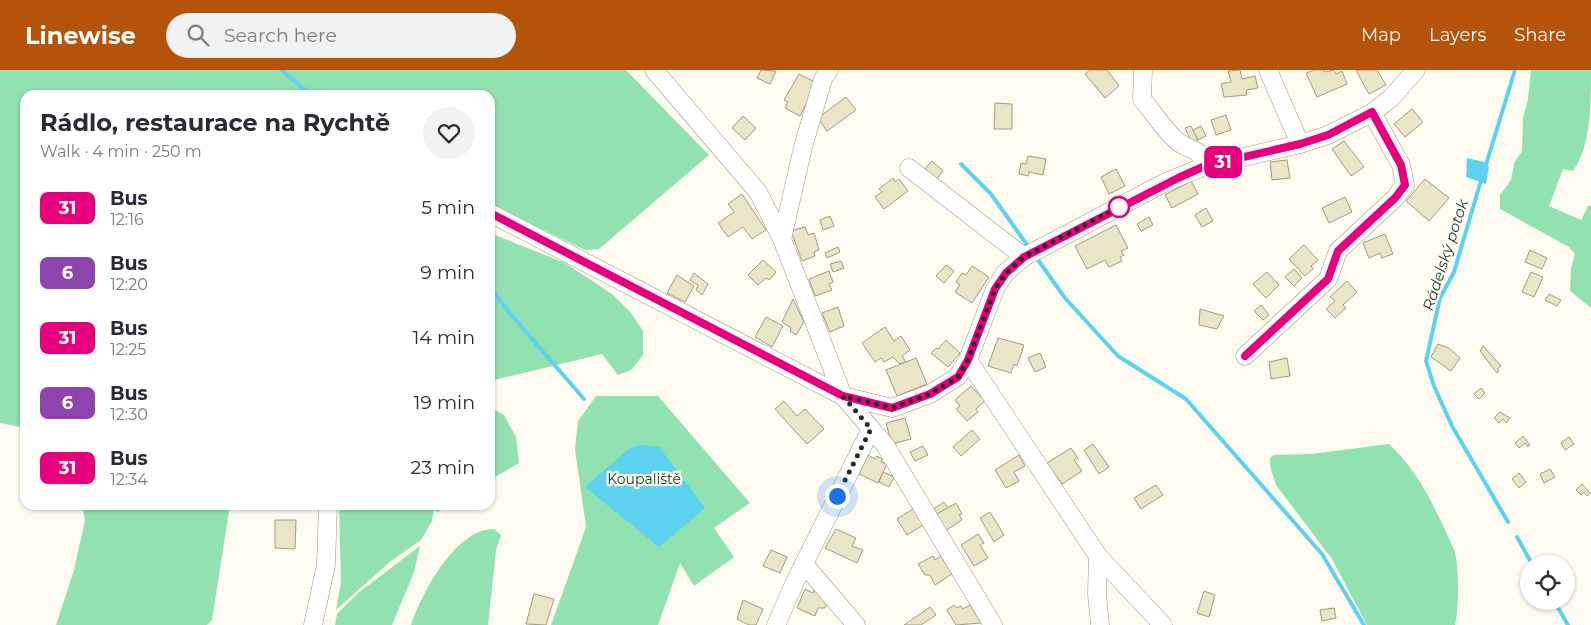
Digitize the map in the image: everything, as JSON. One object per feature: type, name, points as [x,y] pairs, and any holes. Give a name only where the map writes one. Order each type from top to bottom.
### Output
[{"type":"street","points":[[654,70],[758,192],[782,239],[843,396],[885,445],[993,625]]},
{"type":"street","points":[[782,239],[803,147],[823,79],[829,70]]},
{"type":"street","points":[[1143,70],[1142,99],[1178,142],[1192,148],[1201,155],[1205,166]]},
{"type":"street","points":[[1268,70],[1300,144]]},
{"type":"street","points":[[495,216],[843,396],[892,408],[930,394],[958,377],[968,360],[995,289],[1006,273],[1024,257],[1164,183],[1205,166],[1300,144],[1328,135],[1372,112],[1391,98],[1416,70]]},
{"type":"street","points":[[1245,356],[1328,279],[1338,251],[1395,198],[1405,185],[1401,165],[1372,112]]},
{"type":"street","points":[[909,168],[1024,257]]},
{"type":"street","points":[[968,360],[1098,556],[1163,625]]},
{"type":"street","points":[[776,625],[871,429]]},
{"type":"street","points":[[313,625],[326,566],[328,510]]},
{"type":"street","points":[[1098,556],[1097,594],[1100,625]]},
{"type":"street","points":[[804,564],[856,625]]},
{"type":"green space","points":[[0,70],[626,70],[709,155],[599,249],[585,250],[495,206],[495,90],[20,90],[20,427],[0,423]]},
{"type":"green space","points":[[1531,70],[1591,70],[1589,124],[1583,150],[1573,171],[1563,169],[1549,206],[1581,220],[1588,206],[1591,206],[1591,308],[1570,291],[1571,268],[1575,254],[1569,247],[1500,209],[1500,195],[1511,180],[1514,163],[1522,151],[1523,117],[1528,99]]},
{"type":"green space","points":[[495,235],[565,263],[612,294],[631,313],[643,331],[643,355],[631,370],[618,375],[602,354],[495,380]]},
{"type":"green space","name":"Koupaliště","points":[[596,396],[658,396],[750,503],[714,528],[734,557],[694,586],[680,563],[658,625],[551,625],[586,527],[575,449],[578,421]]},
{"type":"green space","points":[[495,410],[504,415],[516,437],[519,463],[495,477]]},
{"type":"green space","points":[[1389,444],[1419,480],[1455,552],[1458,588],[1455,625],[1367,625],[1332,559],[1276,485],[1270,466],[1270,458],[1274,455],[1311,454]]},
{"type":"green space","points":[[83,510],[229,510],[212,620],[207,625],[56,625],[74,570],[85,520]]},
{"type":"green space","points":[[339,510],[434,510],[432,521],[421,540],[391,561],[336,610],[341,582]]},
{"type":"green space","points":[[494,529],[501,535],[496,550],[488,625],[411,625],[423,596],[442,565],[454,551],[466,540],[480,532]]},
{"type":"green space","points":[[420,546],[414,572],[392,625],[335,625],[337,614],[358,593]]},
{"type":"water","points":[[1467,158],[1484,162],[1489,167],[1486,184],[1466,177]]},
{"type":"water","points":[[640,445],[659,447],[705,508],[659,547],[585,487],[630,448]]},
{"type":"building","points":[[761,70],[776,71],[770,84],[757,78]]},
{"type":"building","points":[[1090,70],[1107,70],[1119,86],[1105,98],[1085,74]]},
{"type":"building","points":[[1240,70],[1242,79],[1255,76],[1258,88],[1246,90],[1247,95],[1224,97],[1221,84],[1231,82],[1228,71]]},
{"type":"building","points":[[1314,70],[1324,70],[1325,72],[1334,70],[1336,74],[1342,71],[1347,84],[1317,97],[1306,73]]},
{"type":"building","points":[[1356,70],[1377,70],[1386,85],[1369,94]]},
{"type":"building","points":[[799,74],[817,83],[800,116],[785,108],[788,102],[784,100]]},
{"type":"building","points":[[846,97],[856,110],[827,131],[818,118]]},
{"type":"building","points":[[995,103],[1012,104],[1012,129],[994,129]]},
{"type":"building","points":[[1412,109],[1423,122],[1405,137],[1394,124]]},
{"type":"building","points":[[1226,115],[1231,130],[1216,135],[1211,120]]},
{"type":"building","points":[[743,116],[756,128],[745,140],[732,128]]},
{"type":"building","points":[[1191,126],[1198,140],[1192,143],[1185,128]]},
{"type":"building","points":[[1201,126],[1206,136],[1198,140],[1193,130]]},
{"type":"building","points":[[1344,141],[1364,167],[1351,176],[1332,149]]},
{"type":"building","points":[[1028,156],[1046,159],[1043,175],[1029,172],[1028,176],[1019,174],[1021,163],[1026,164]]},
{"type":"building","points":[[1287,160],[1290,178],[1272,180],[1270,162]]},
{"type":"building","points":[[932,161],[943,171],[935,181],[923,171]]},
{"type":"building","points":[[1116,169],[1125,186],[1109,194],[1101,177]]},
{"type":"building","points":[[893,178],[895,182],[899,179],[908,191],[884,209],[875,197],[882,192],[879,189]]},
{"type":"building","points":[[1425,179],[1449,198],[1429,221],[1406,201]]},
{"type":"building","points":[[1191,181],[1198,194],[1172,208],[1165,195]]},
{"type":"building","points":[[742,194],[766,230],[752,239],[743,227],[728,237],[718,223],[734,212],[728,204]]},
{"type":"building","points":[[1345,197],[1352,212],[1329,223],[1322,208]]},
{"type":"building","points":[[1206,208],[1213,221],[1202,227],[1195,215]]},
{"type":"building","points":[[830,216],[834,226],[823,230],[820,220]]},
{"type":"building","points":[[1149,217],[1153,225],[1141,231],[1137,224]]},
{"type":"building","points":[[1116,225],[1128,248],[1121,251],[1124,255],[1120,257],[1122,261],[1109,267],[1105,260],[1087,269],[1075,246]]},
{"type":"building","points":[[805,227],[808,235],[814,233],[819,250],[814,252],[815,256],[802,261],[791,231]]},
{"type":"building","points":[[1385,234],[1393,254],[1382,258],[1380,253],[1369,258],[1363,243]]},
{"type":"building","points":[[1304,245],[1318,260],[1311,266],[1313,269],[1305,276],[1289,259]]},
{"type":"building","points":[[838,247],[840,252],[827,258],[825,253]]},
{"type":"building","points":[[1530,250],[1547,258],[1542,269],[1525,262]]},
{"type":"building","points":[[763,260],[776,272],[769,280],[766,278],[758,285],[748,275]]},
{"type":"building","points":[[841,261],[844,268],[833,272],[830,264]]},
{"type":"building","points":[[946,265],[954,271],[944,283],[936,276]]},
{"type":"building","points":[[972,266],[989,277],[972,303],[955,292],[960,285],[956,282],[962,273],[966,275]]},
{"type":"building","points":[[1294,269],[1302,278],[1294,286],[1285,277]]},
{"type":"building","points":[[829,271],[833,282],[829,284],[832,290],[815,296],[809,279]]},
{"type":"building","points":[[1267,272],[1279,285],[1266,298],[1253,284]]},
{"type":"building","points":[[1531,272],[1543,277],[1534,297],[1522,292]]},
{"type":"building","points":[[694,273],[708,284],[702,295],[696,290],[698,285],[690,280]]},
{"type":"building","points":[[677,275],[694,286],[685,302],[667,293]]},
{"type":"building","points":[[1347,281],[1357,292],[1343,305],[1346,308],[1335,318],[1326,309],[1335,301],[1330,297]]},
{"type":"building","points":[[1549,294],[1561,300],[1557,306],[1545,300]]},
{"type":"building","points":[[793,299],[804,322],[796,335],[790,331],[791,328],[782,322]]},
{"type":"building","points":[[1261,305],[1269,315],[1263,320],[1254,311]]},
{"type":"building","points":[[838,307],[844,326],[830,332],[822,313]]},
{"type":"building","points":[[1200,309],[1224,316],[1217,329],[1199,325]]},
{"type":"building","points":[[766,317],[783,326],[772,347],[755,337]]},
{"type":"building","points":[[885,327],[894,341],[901,336],[910,350],[902,356],[906,362],[900,364],[893,357],[884,362],[881,358],[875,362],[862,343]]},
{"type":"building","points":[[998,338],[1024,345],[1017,366],[1014,364],[1011,373],[988,366]]},
{"type":"building","points":[[946,340],[960,353],[948,367],[931,353],[936,348],[938,349]]},
{"type":"building","points":[[1438,344],[1449,348],[1460,358],[1451,371],[1431,357]]},
{"type":"building","points":[[1483,346],[1501,366],[1497,369],[1499,371],[1497,373],[1480,351]]},
{"type":"building","points":[[1040,353],[1046,367],[1035,372],[1028,358]]},
{"type":"building","points":[[916,358],[927,384],[897,396],[886,370]]},
{"type":"building","points":[[1287,358],[1290,376],[1271,379],[1269,362]]},
{"type":"building","points":[[971,386],[985,401],[976,409],[978,412],[967,421],[956,409],[960,406],[955,400]]},
{"type":"building","points":[[1481,388],[1485,393],[1479,399],[1474,394]]},
{"type":"building","points":[[784,401],[797,416],[805,409],[824,429],[807,444],[775,409]]},
{"type":"building","points":[[1500,412],[1510,418],[1506,423],[1503,419],[1499,423],[1494,418]]},
{"type":"building","points":[[905,418],[911,439],[892,444],[886,423]]},
{"type":"building","points":[[972,430],[980,439],[961,456],[953,447]]},
{"type":"building","points":[[1523,436],[1530,445],[1528,447],[1525,443],[1519,448],[1515,443]]},
{"type":"building","points":[[1569,437],[1574,444],[1565,450],[1561,443]]},
{"type":"building","points":[[1093,444],[1109,467],[1099,474],[1084,450]]},
{"type":"building","points":[[923,446],[928,455],[915,461],[910,452]]},
{"type":"building","points":[[1071,448],[1078,458],[1074,460],[1082,471],[1062,484],[1047,463]]},
{"type":"building","points":[[868,455],[875,459],[877,456],[882,459],[881,462],[887,464],[878,483],[859,474]]},
{"type":"building","points":[[1019,455],[1025,466],[1014,472],[1019,481],[1006,488],[995,470]]},
{"type":"building","points":[[1550,469],[1555,477],[1544,483],[1540,474]]},
{"type":"building","points":[[883,472],[894,477],[889,487],[879,482]]},
{"type":"building","points":[[1519,473],[1526,482],[1519,488],[1512,479]]},
{"type":"building","points":[[1582,484],[1590,493],[1587,496],[1584,492],[1581,495],[1576,490]]},
{"type":"building","points":[[1156,485],[1163,495],[1141,509],[1134,498]]},
{"type":"building","points":[[944,502],[948,508],[935,515],[932,510]]},
{"type":"building","points":[[956,503],[962,514],[959,515],[962,520],[945,531],[935,515]]},
{"type":"building","points":[[913,509],[923,525],[907,535],[897,519]]},
{"type":"building","points":[[990,512],[1004,535],[994,542],[980,518]]},
{"type":"building","points":[[275,520],[296,520],[295,549],[275,548]]},
{"type":"building","points":[[836,529],[856,538],[852,546],[863,550],[857,563],[825,548]]},
{"type":"building","points":[[978,534],[984,543],[980,545],[988,558],[974,566],[961,545]]},
{"type":"building","points":[[771,550],[787,557],[780,573],[763,566]]},
{"type":"building","points":[[933,556],[935,560],[941,556],[952,574],[935,585],[930,575],[925,575],[918,564]]},
{"type":"building","points":[[805,589],[813,593],[814,590],[820,592],[819,596],[828,602],[825,608],[818,608],[815,616],[797,608]]},
{"type":"building","points":[[1204,591],[1215,595],[1209,617],[1197,613]]},
{"type":"building","points":[[534,594],[554,599],[546,625],[526,624]]},
{"type":"building","points":[[743,600],[763,609],[756,625],[749,625],[737,619]]},
{"type":"building","points":[[954,605],[957,608],[961,606],[963,609],[970,605],[981,623],[956,625],[947,610]]},
{"type":"building","points":[[930,607],[936,615],[921,625],[904,625]]},
{"type":"building","points":[[1334,608],[1336,618],[1322,621],[1320,610]]},
{"type":"waterway","points":[[282,70],[304,90]]},
{"type":"waterway","name":"Rádelský potok","points":[[1485,168],[1515,70]]},
{"type":"waterway","points":[[961,164],[991,194],[1030,249]]},
{"type":"waterway","name":"Rádelský potok","points":[[1482,177],[1454,272],[1440,298],[1426,361],[1434,386],[1452,426],[1508,522]]},
{"type":"waterway","points":[[1036,257],[1065,298],[1118,356],[1186,399],[1322,554],[1364,625]]},
{"type":"waterway","points":[[495,294],[584,399]]},
{"type":"waterway","name":"Rádelský potok","points":[[1517,537],[1527,555]]},
{"type":"waterway","name":"Rádelský potok","points":[[1559,610],[1568,625]]},
{"type":"bus line","name":"31","points":[[495,216],[843,396],[892,408],[930,394],[958,377],[968,360],[995,289],[1006,273],[1024,257],[1164,183],[1205,166],[1300,144],[1328,135],[1372,112],[1401,165],[1405,185],[1395,198],[1338,251],[1328,279],[1245,356]]},
{"type":"route","points":[[837,496],[871,429],[843,396],[892,408],[930,394],[958,377],[968,360],[995,289],[1006,273],[1024,257],[1119,207]]}]
